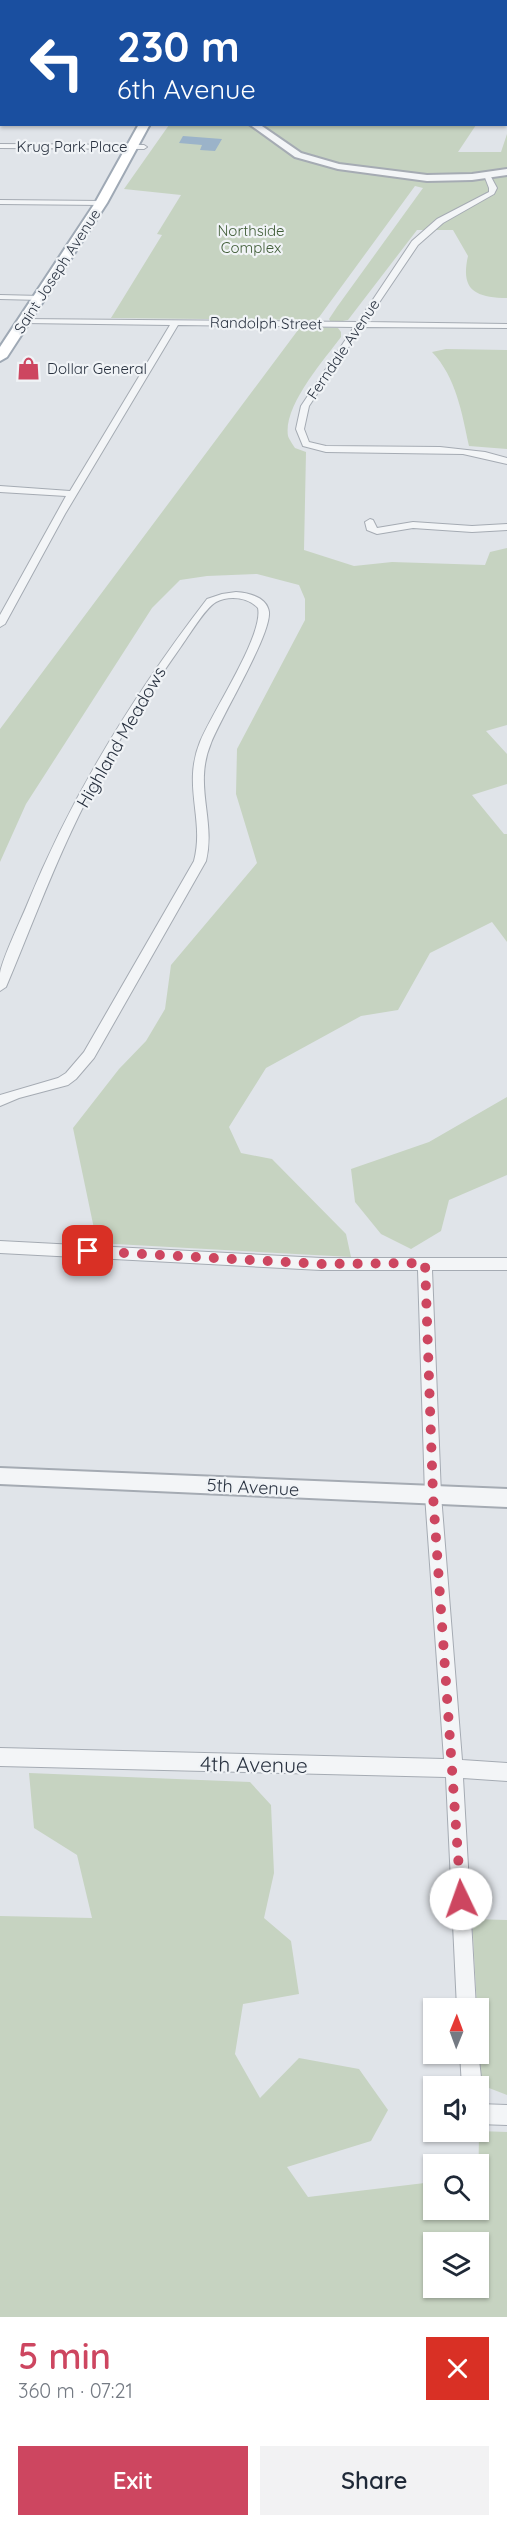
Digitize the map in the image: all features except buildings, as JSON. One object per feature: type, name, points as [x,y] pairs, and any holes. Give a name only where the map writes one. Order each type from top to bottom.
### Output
[{"type":"main road","name":"Saint Joseph Avenue","points":[[139,147],[144,126]]},
{"type":"main road","name":"Saint Joseph Avenue","points":[[0,357],[139,147],[155,132]]},
{"type":"street","points":[[256,126],[298,155],[330,164],[427,178],[507,172]]},
{"type":"street","name":"Krug Park Place","points":[[0,146],[139,147]]},
{"type":"street","name":"Ferndale Avenue","points":[[488,175],[493,188],[492,193],[440,221],[415,243],[305,406],[300,435],[306,444],[340,450],[473,453],[507,461]]},
{"type":"street","points":[[0,202],[101,203]]},
{"type":"street","points":[[0,297],[41,298]]},
{"type":"street","name":"Randolph Street","points":[[25,321],[507,326]]},
{"type":"street","points":[[0,624],[72,494],[176,322]]},
{"type":"street","points":[[0,489],[72,494]]},
{"type":"street","points":[[394,519],[410,525],[487,530],[507,527]]},
{"type":"street","points":[[370,522],[372,530],[377,532],[410,525]]},
{"type":"street","name":"Highland Meadows","points":[[0,987],[51,863],[98,771],[143,693],[210,601],[224,595],[256,600],[262,606],[264,613],[262,629],[217,718],[199,761],[198,800],[204,843],[200,861],[89,1054],[70,1077],[57,1084],[11,1094],[0,1101]]},
{"type":"street","points":[[0,1247],[321,1264],[507,1264]]},
{"type":"street","points":[[425,1263],[433,1495],[454,1768],[466,1998]]},
{"type":"street","name":"5th Avenue","points":[[0,1476],[507,1498]]},
{"type":"street","name":"4th Avenue","points":[[0,1757],[454,1768],[507,1772]]},
{"type":"street","points":[[489,2114],[507,2115]]},
{"type":"green space","name":"Northside Complex","points":[[168,126],[475,126],[458,152],[501,152],[507,134],[507,298],[487,296],[473,290],[466,277],[468,256],[453,230],[417,230],[348,320],[331,323],[329,319],[337,307],[423,188],[415,186],[317,320],[111,318],[162,235],[157,234],[181,195],[124,189]]},
{"type":"green space","points":[[301,326],[338,328],[341,332],[341,337],[306,384],[288,424],[288,436],[292,444],[295,448],[306,452],[304,550],[354,566],[392,562],[485,565],[490,552],[507,548],[507,725],[486,731],[507,754],[507,784],[472,795],[504,834],[507,834],[507,942],[492,922],[430,953],[398,1010],[361,1016],[266,1068],[229,1127],[241,1153],[272,1159],[346,1234],[351,1257],[97,1243],[73,1128],[119,1069],[146,1041],[165,1009],[171,965],[257,863],[236,794],[237,749],[305,620],[305,599],[299,585],[257,574],[207,576],[180,580],[152,608],[26,804],[0,862],[0,729]]},
{"type":"green space","points":[[446,349],[507,350],[507,449],[469,446],[461,408],[452,384],[432,352]]},
{"type":"green space","points":[[507,1097],[507,1175],[449,1200],[441,1231],[411,1249],[381,1234],[355,1202],[351,1169],[429,1142]]},
{"type":"green space","points":[[29,1773],[250,1782],[271,1805],[274,1873],[264,1918],[291,1941],[299,1994],[243,2004],[235,2054],[260,2098],[299,2058],[359,2069],[388,2110],[371,2141],[287,2167],[308,2197],[423,2183],[423,2220],[489,2220],[489,2154],[479,2154],[479,2142],[489,2142],[489,2131],[507,2132],[507,2317],[0,2317],[0,1916],[92,1918],[77,1855],[34,1828]]},
{"type":"green space","points":[[472,1919],[507,1920],[507,2095],[489,2088],[489,2076],[481,2076],[480,2064],[489,2064],[489,1998],[476,1998]]},
{"type":"water","points":[[183,136],[222,139],[215,151],[200,150],[202,145],[179,143]]},
{"type":"place","name":"Dollar General","points":[[29,368]]},
{"type":"route","points":[[88,1251],[321,1264],[425,1263],[433,1495],[454,1768],[461,1899]]}]
